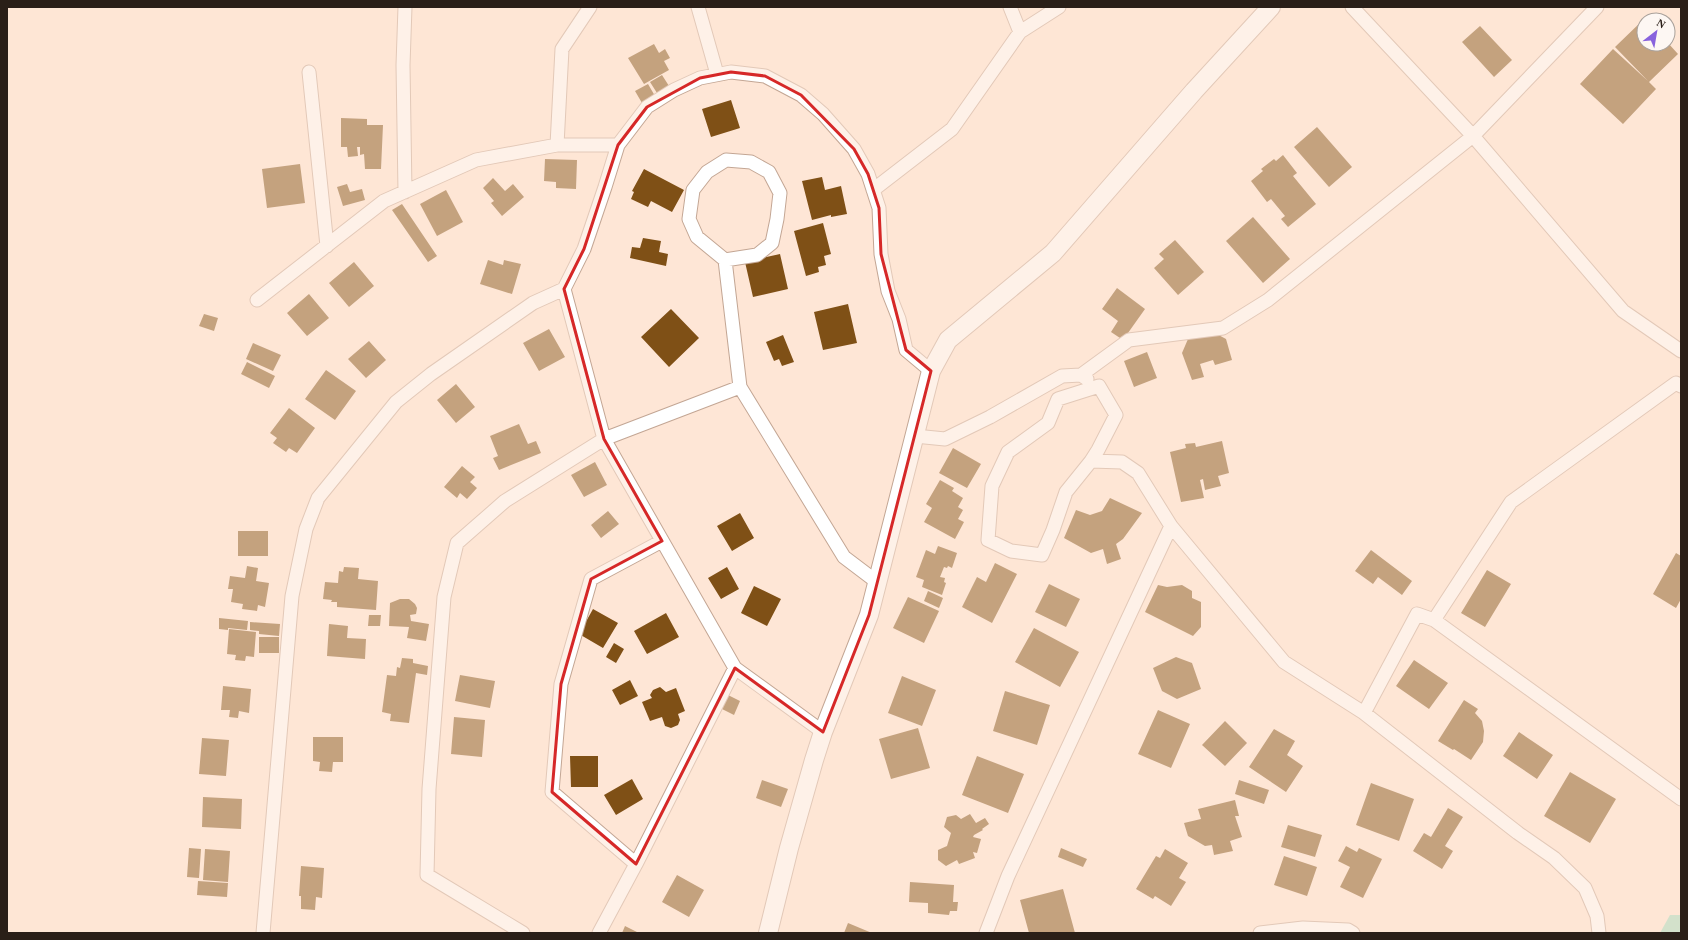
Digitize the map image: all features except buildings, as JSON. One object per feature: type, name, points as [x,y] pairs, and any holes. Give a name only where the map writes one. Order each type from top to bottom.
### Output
[{"type":"street","points":[[404,192],[403,65],[406,7]]},
{"type":"street","points":[[557,145],[562,49],[590,7]]},
{"type":"street","points":[[698,7],[717,74]]},
{"type":"street","points":[[1010,7],[1020,32]]},
{"type":"street","points":[[873,190],[952,130],[1020,32],[1059,7]]},
{"type":"street","points":[[768,933],[788,848],[823,732],[869,615],[931,371],[948,340],[1053,253],[1194,91],[1270,7]]},
{"type":"street","points":[[1352,7],[1473,136],[1623,311],[1681,351]]},
{"type":"street","points":[[915,436],[945,438],[990,417],[1062,376],[1081,375],[1129,340],[1223,328],[1268,300],[1473,136],[1596,7]]},
{"type":"street","points":[[308,72],[327,246]]},
{"type":"street","points":[[263,933],[292,596],[306,529],[318,498],[396,402],[431,374],[533,303],[564,289],[584,249],[618,145],[647,107],[674,90],[700,78],[731,72],[765,76],[801,95],[823,114],[854,149],[868,174],[879,208],[881,254],[888,291],[899,319],[906,350],[931,371]]},
{"type":"street","points":[[257,300],[384,202],[476,160],[557,145],[618,145]]},
{"type":"street","points":[[725,260],[757,255],[772,243],[780,193],[769,172],[751,162],[726,160],[707,172],[693,190],[689,219],[697,237],[725,260],[740,387],[844,557],[877,582]]},
{"type":"street","points":[[564,289],[604,439],[735,668],[823,732]]},
{"type":"street","points":[[1081,375],[1099,386],[1116,415],[1098,450],[1066,492],[1042,556],[1011,551],[988,540],[992,486],[1008,452],[1048,423],[1058,399],[1099,386]]},
{"type":"street","points":[[1434,620],[1511,502],[1676,383],[1681,386]]},
{"type":"street","points":[[523,933],[427,875],[429,789],[444,597],[457,544],[505,501],[604,439],[740,387]]},
{"type":"street","points":[[1090,461],[1122,462],[1138,473],[1171,526],[1284,662],[1364,713],[1518,833],[1554,858],[1585,888],[1597,916],[1599,933]]},
{"type":"street","points":[[986,933],[1008,876],[1171,526]]},
{"type":"street","points":[[636,864],[552,792],[561,684],[591,579],[662,541]]},
{"type":"street","points":[[1364,713],[1417,614],[1434,620],[1681,799]]},
{"type":"street","points":[[599,933],[636,864],[735,668]]},
{"type":"street","points":[[1260,933],[1303,928],[1348,930],[1353,933]]},
{"type":"highlighted area","points":[[731,72],[765,76],[801,95],[854,149],[868,174],[879,208],[881,254],[906,350],[931,371],[869,615],[823,732],[735,668],[636,864],[552,792],[561,684],[591,579],[662,541],[604,439],[564,289],[584,249],[618,145],[647,107],[700,78]]},
{"type":"green space","points":[[1670,915],[1681,915],[1681,933],[1660,933]]}]
